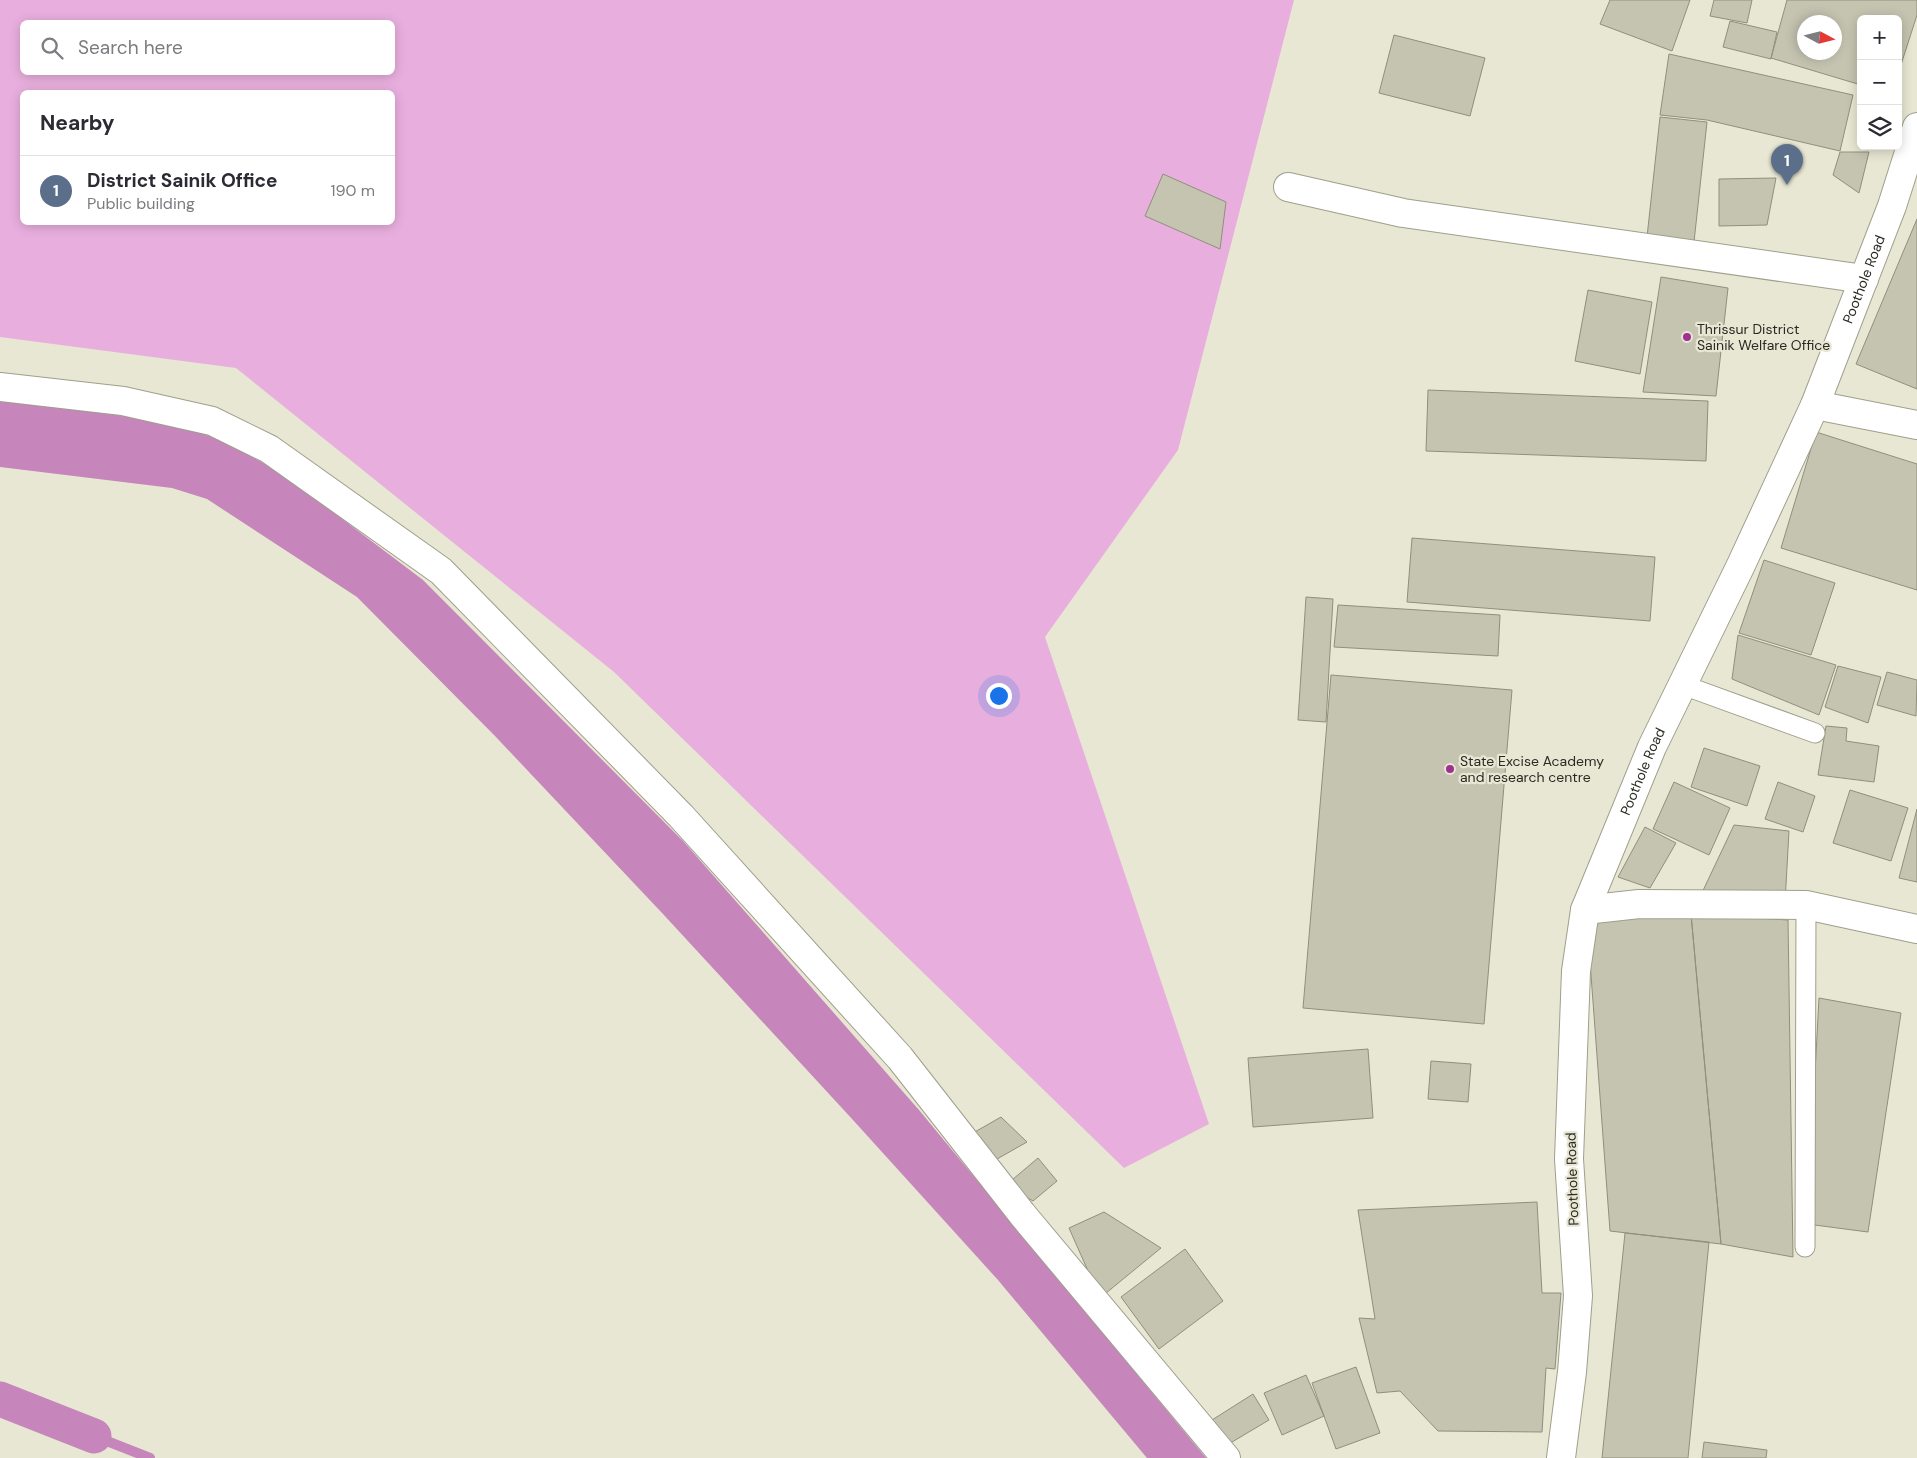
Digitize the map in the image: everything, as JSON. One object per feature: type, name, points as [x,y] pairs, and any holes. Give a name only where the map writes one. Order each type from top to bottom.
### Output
[{"type":"street","name":"Poothole Road","points":[[1561,1458],[1572,1372],[1578,1296],[1569,1159],[1576,971],[1585,910],[1652,747],[1741,565],[1815,405],[1892,206],[1917,127]]},
{"type":"street","points":[[1288,187],[1403,212],[1864,279]]},
{"type":"street","points":[[0,387],[123,401],[212,421],[269,450],[441,571],[681,816],[900,1058],[1022,1214],[1226,1458]]},
{"type":"street","points":[[1815,405],[1917,425]]},
{"type":"street","points":[[1585,910],[1639,904],[1806,905],[1917,930]]},
{"type":"lane","points":[[1683,685],[1815,732]]},
{"type":"lane","points":[[1805,1247],[1806,905]]},
{"type":"shaded area","points":[[0,0],[1294,0],[1178,450],[1045,637],[1209,1124],[1124,1168],[614,672],[236,368],[0,337]]},
{"type":"shaded area","points":[[0,401],[159,420],[219,439],[280,472],[423,580],[683,841],[919,1110],[1206,1458],[1147,1458],[998,1280],[853,1120],[663,914],[495,736],[357,597],[207,499],[172,488],[0,467]]},
{"type":"building","points":[[1610,0],[1690,0],[1672,51],[1600,24]]},
{"type":"building","points":[[1714,0],[1752,0],[1747,23],[1710,16]]},
{"type":"building","points":[[1787,0],[1917,0],[1917,15],[1902,62],[1902,15],[1857,15],[1857,84],[1771,58]]},
{"type":"building","points":[[1730,21],[1777,32],[1771,59],[1723,47]]},
{"type":"building","points":[[1394,35],[1485,58],[1470,116],[1379,93]]},
{"type":"building","points":[[1669,54],[1853,95],[1840,151],[1707,120],[1660,115]]},
{"type":"building","points":[[1660,117],[1707,122],[1694,242],[1647,237]]},
{"type":"building","points":[[1840,152],[1869,152],[1859,193],[1833,175]]},
{"type":"building","points":[[1163,174],[1226,202],[1220,249],[1145,216]]},
{"type":"building","points":[[1776,178],[1767,225],[1719,226],[1719,179]]},
{"type":"building","points":[[1917,219],[1917,389],[1856,364]]},
{"type":"building","name":"Thrissur District Sainik Welfare Office","points":[[1661,277],[1728,288],[1716,396],[1643,392]]},
{"type":"building","points":[[1588,290],[1652,302],[1640,374],[1575,361]]},
{"type":"building","points":[[1428,390],[1708,401],[1706,461],[1426,451]]},
{"type":"building","points":[[1816,432],[1917,464],[1917,590],[1781,548]]},
{"type":"building","points":[[1412,538],[1655,557],[1650,621],[1407,602]]},
{"type":"building","points":[[1764,560],[1835,583],[1811,655],[1739,633]]},
{"type":"building","points":[[1306,597],[1333,599],[1326,722],[1298,720]]},
{"type":"building","points":[[1338,605],[1500,615],[1498,656],[1334,647]]},
{"type":"building","points":[[1738,635],[1836,665],[1819,715],[1732,679]]},
{"type":"building","points":[[1838,666],[1881,677],[1868,723],[1825,707]]},
{"type":"building","points":[[1887,672],[1917,680],[1916,716],[1877,705]]},
{"type":"building","points":[[1331,675],[1512,690],[1484,1024],[1303,1008]]},
{"type":"building","points":[[1826,726],[1847,728],[1846,741],[1879,746],[1874,782],[1818,775]]},
{"type":"building","points":[[1704,748],[1760,766],[1747,806],[1691,787]]},
{"type":"building","points":[[1674,782],[1730,808],[1709,855],[1653,829]]},
{"type":"building","points":[[1778,782],[1815,796],[1803,832],[1765,819]]},
{"type":"building","points":[[1850,790],[1908,808],[1891,861],[1833,843]]},
{"type":"building","points":[[1917,809],[1917,882],[1899,878]]},
{"type":"building","points":[[1734,825],[1789,831],[1785,903],[1699,899]]},
{"type":"building","points":[[1645,827],[1676,843],[1650,888],[1618,877]]},
{"type":"building","points":[[1691,914],[1721,1244],[1610,1231],[1587,921]]},
{"type":"building","points":[[1691,914],[1788,920],[1793,1257],[1721,1244]]},
{"type":"building","points":[[1819,998],[1901,1013],[1868,1232],[1807,1224]]},
{"type":"building","points":[[1368,1049],[1373,1118],[1253,1127],[1248,1058]]},
{"type":"building","points":[[1431,1061],[1471,1064],[1468,1102],[1428,1099]]},
{"type":"building","points":[[1001,1117],[1027,1142],[990,1163],[973,1133]]},
{"type":"building","points":[[1038,1158],[1057,1181],[1033,1201],[1006,1185]]},
{"type":"building","points":[[1537,1202],[1542,1293],[1561,1293],[1555,1369],[1546,1368],[1542,1432],[1438,1431],[1400,1391],[1377,1393],[1359,1318],[1375,1319],[1358,1210]]},
{"type":"building","points":[[1104,1212],[1161,1248],[1100,1298],[1069,1228]]},
{"type":"building","points":[[1625,1233],[1709,1242],[1688,1458],[1602,1458]]},
{"type":"building","points":[[1185,1249],[1223,1301],[1159,1349],[1121,1297]]},
{"type":"building","points":[[1356,1367],[1380,1433],[1336,1449],[1312,1383]]},
{"type":"building","points":[[1306,1375],[1324,1416],[1282,1435],[1264,1393]]},
{"type":"building","points":[[1253,1394],[1269,1420],[1227,1445],[1212,1420]]},
{"type":"building","points":[[1704,1442],[1767,1450],[1766,1458],[1702,1458]]},
{"type":"waterway","points":[[0,1399],[94,1436]]},
{"type":"waterway","points":[[94,1436],[150,1458]]},
{"type":"place","name":"District Sainik Office","points":[[1787,185]]},
{"type":"place","name":"Thrissur District Sainik Welfare Office","points":[[1687,337]]},
{"type":"place","name":"State Excise Academy and research centre","points":[[1450,769]]}]
